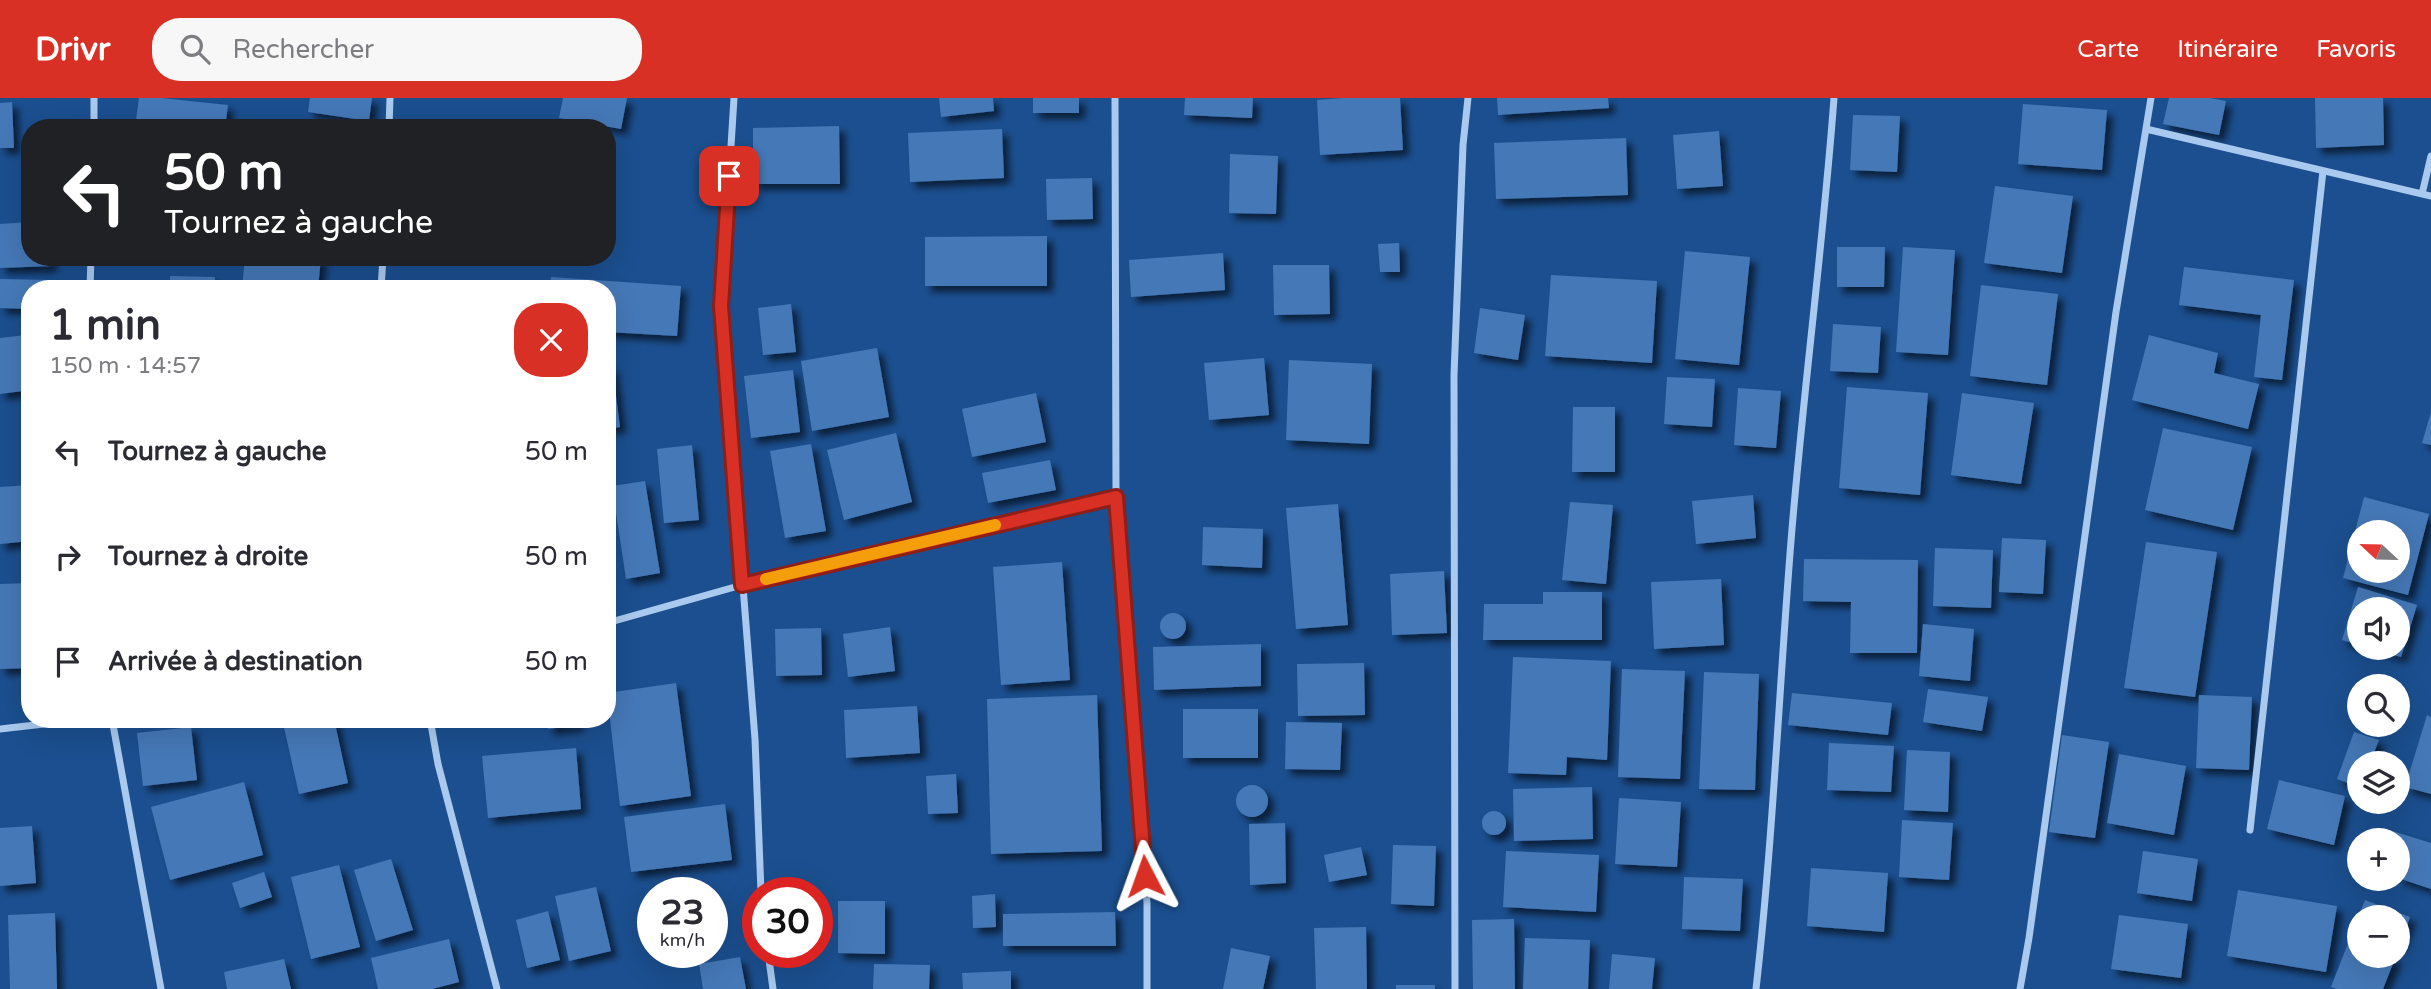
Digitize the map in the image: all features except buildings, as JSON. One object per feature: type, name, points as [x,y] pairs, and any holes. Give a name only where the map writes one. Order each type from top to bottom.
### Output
[{"type":"street","points":[[94,98],[94,119]]},
{"type":"street","points":[[389,119],[390,98]]},
{"type":"street","points":[[734,98],[721,306],[755,738],[760,877]]},
{"type":"street","points":[[1115,98],[1116,497],[1147,903],[1147,989]]},
{"type":"street","points":[[1455,989],[1454,375],[1463,145],[1468,98]]},
{"type":"street","points":[[1755,989],[1766,906],[1791,539],[1834,98]]},
{"type":"street","points":[[2020,989],[2116,312],[2151,98]]},
{"type":"street","points":[[2146,130],[2427,195],[2431,156]]},
{"type":"street","points":[[2250,830],[2323,171]]},
{"type":"street","points":[[616,620],[742,585],[1116,497]]},
{"type":"street","points":[[0,729],[21,727]]},
{"type":"street","points":[[114,728],[161,989]]},
{"type":"street","points":[[432,728],[438,764],[497,989]]},
{"type":"street","points":[[770,968],[773,989]]},
{"type":"slow traffic","points":[[766,579],[995,525]]},
{"type":"route","points":[[729,176],[721,306],[742,585],[1116,497],[1145,876]]}]
